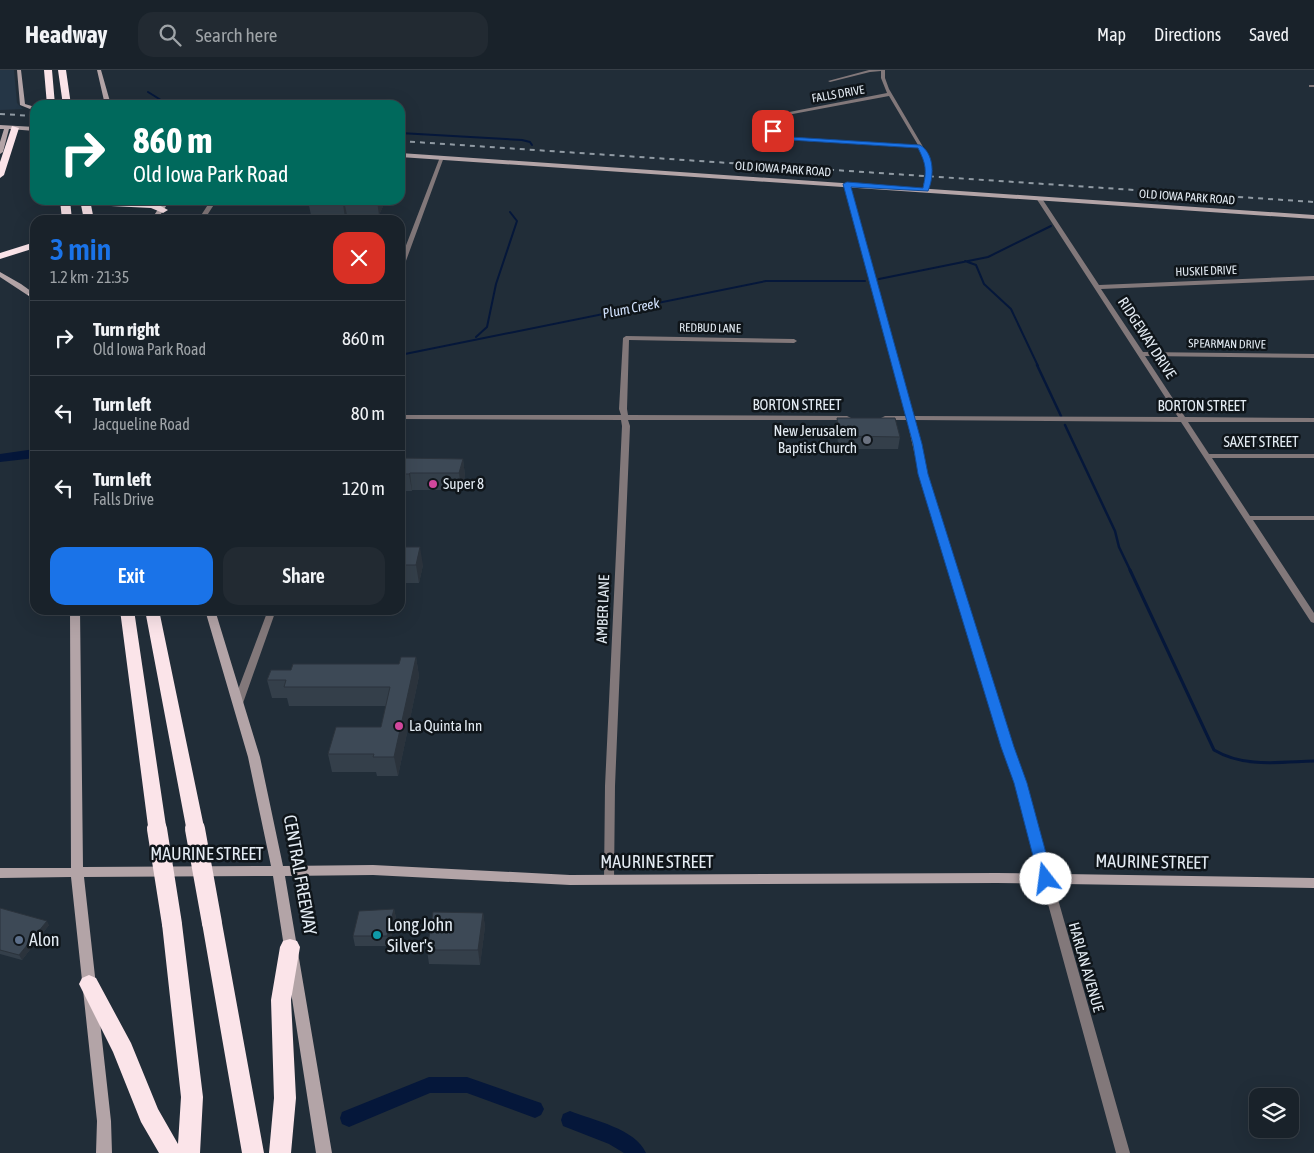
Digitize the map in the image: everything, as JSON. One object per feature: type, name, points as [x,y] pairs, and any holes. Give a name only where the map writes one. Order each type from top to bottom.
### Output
[{"type":"highway","points":[[48,70],[51,100]]},
{"type":"highway","points":[[62,70],[66,100]]},
{"type":"highway","points":[[64,82],[68,70]]},
{"type":"highway","points":[[0,175],[11,127]]},
{"type":"highway","points":[[154,205],[163,210]]},
{"type":"highway","points":[[0,256],[30,247]]},
{"type":"highway","points":[[0,248],[24,249]]},
{"type":"highway","points":[[128,615],[156,826],[172,924],[192,1097],[190,1153]]},
{"type":"highway","points":[[153,615],[195,827],[253,1153]]},
{"type":"highway","points":[[280,1153],[285,1098],[281,1000],[290,947]]},
{"type":"highway","points":[[89,984],[123,1050],[149,1115],[171,1153]]},
{"type":"main road","points":[[19,70],[23,105],[30,107]]},
{"type":"main road","points":[[99,70],[107,100]]},
{"type":"main road","points":[[0,126],[30,129]]},
{"type":"main road","points":[[0,152],[11,127]]},
{"type":"main road","name":"OLD IOWA PARK ROAD","points":[[405,155],[1314,217]]},
{"type":"main road","points":[[158,215],[165,205]]},
{"type":"main road","points":[[0,274],[30,293]]},
{"type":"main road","points":[[74,615],[77,872],[104,1121],[104,1153]]},
{"type":"main road","name":"CENTRAL FREEWAY","points":[[212,615],[254,757],[278,871],[324,1153]]},
{"type":"main road","name":"MAURINE STREET","points":[[0,873],[373,870],[570,880],[1046,879],[1314,883]]},
{"type":"street","points":[[830,81],[870,71],[882,70],[882,76],[890,94],[930,168],[925,190]]},
{"type":"street","name":"FALLS DRIVE","points":[[890,94],[781,115],[774,119],[771,127],[778,136],[790,138],[920,147]]},
{"type":"street","points":[[405,257],[442,157]]},
{"type":"street","name":"HARLAN AVENUE","points":[[847,184],[910,418],[923,474],[1020,783],[1105,1080],[1123,1153]]},
{"type":"street","name":"RIDGEWAY DRIVE","points":[[1039,198],[1314,620]]},
{"type":"street","name":"HUSKIE DRIVE","points":[[1098,287],[1314,278]]},
{"type":"street","name":"REDBUD LANE","points":[[626,338],[794,341]]},
{"type":"street","name":"AMBER LANE","points":[[609,880],[610,786],[625,417],[626,338]]},
{"type":"street","name":"SPEARMAN DRIVE","points":[[1140,354],[1314,356]]},
{"type":"street","name":"BORTON STREET","points":[[405,417],[853,418]]},
{"type":"street","name":"BORTON STREET","points":[[872,418],[1314,420]]},
{"type":"street","name":"SAXET STREET","points":[[1208,456],[1314,456]]},
{"type":"street","points":[[1248,518],[1314,518]]},
{"type":"street","points":[[238,703],[270,615]]},
{"type":"shaded area","points":[[0,70],[14,70],[17,103],[23,109],[0,110]]},
{"type":"water","points":[[30,450],[30,459],[0,462],[0,454]]},
{"type":"building","points":[[837,418],[895,418],[900,437],[840,436]]},
{"type":"building","points":[[405,458],[463,459],[459,473],[405,474]]},
{"type":"building","points":[[405,547],[420,547],[416,565],[405,565]]},
{"type":"building","points":[[401,657],[416,657],[394,757],[373,757],[374,754],[328,754],[336,727],[381,727],[390,687],[284,687],[286,680],[267,680],[271,670],[291,670],[293,664],[399,664]]},
{"type":"building","name":"Alon","points":[[0,908],[47,921],[19,955],[0,950]]},
{"type":"building","points":[[394,909],[387,936],[353,936],[359,911]]},
{"type":"building","points":[[433,912],[483,913],[478,950],[427,950]]},
{"type":"waterway","points":[[148,92],[161,100]]},
{"type":"waterway","points":[[405,133],[522,140],[530,142],[532,145]]},
{"type":"waterway","points":[[476,337],[487,327],[496,284],[517,221],[510,212]]},
{"type":"waterway","name":"Plum Creek","points":[[966,261],[988,257],[1051,226]]},
{"type":"waterway","name":"Plum Creek","points":[[879,279],[966,261]]},
{"type":"waterway","points":[[966,261],[976,265],[984,284],[1011,309],[1038,366]]},
{"type":"waterway","name":"Plum Creek","points":[[405,354],[766,281],[865,281]]},
{"type":"waterway","points":[[1037,365],[1061,416]]},
{"type":"waterway","points":[[1065,425],[1115,531],[1119,547],[1131,572]]},
{"type":"waterway","points":[[1130,570],[1214,750],[1226,756],[1250,762],[1314,761]]},
{"type":"waterway","points":[[349,1118],[429,1085],[467,1085],[535,1109]]},
{"type":"waterway","points":[[570,1120],[616,1138],[637,1153]]},
{"type":"railway","points":[[0,114],[30,116]]},
{"type":"railway","points":[[405,141],[1314,202]]},
{"type":"place","name":"New Jerusalem Baptist Church","points":[[867,440]]},
{"type":"place","name":"Super 8","points":[[433,484]]},
{"type":"place","name":"La Quinta Inn","points":[[399,726]]},
{"type":"place","name":"Long John Silver's","points":[[377,935]]},
{"type":"place","name":"Alon","points":[[19,940]]},
{"type":"route","points":[[773,131],[780,137],[920,147],[930,168],[925,190],[847,184],[918,444],[923,474],[1020,783],[1046,879]]}]
